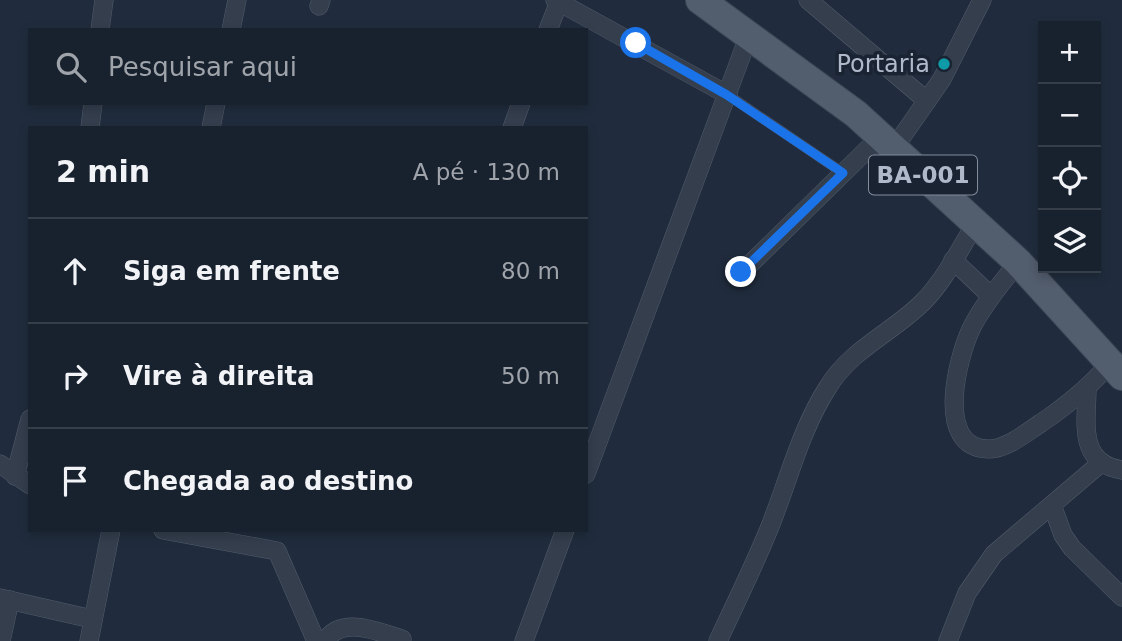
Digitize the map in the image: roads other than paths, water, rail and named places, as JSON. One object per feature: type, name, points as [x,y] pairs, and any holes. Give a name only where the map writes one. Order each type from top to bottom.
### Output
[{"type":"main road","name":"BA-001","points":[[700,0],[856,114],[1018,262],[1118,372]]},
{"type":"street","points":[[100,28],[104,0]]},
{"type":"street","points":[[231,28],[237,0]]},
{"type":"street","points":[[808,0],[927,101]]},
{"type":"street","points":[[741,272],[843,173],[887,143],[927,101],[942,79],[982,0]]},
{"type":"street","points":[[549,28],[557,1],[727,95]]},
{"type":"street","points":[[588,469],[749,35]]},
{"type":"street","points":[[90,126],[93,105]]},
{"type":"street","points":[[211,126],[216,105]]},
{"type":"street","points":[[513,126],[520,105]]},
{"type":"street","points":[[718,641],[771,524],[792,464],[827,387],[852,357],[923,302],[938,285],[976,223]]},
{"type":"street","points":[[953,260],[991,296]]},
{"type":"street","points":[[1018,262],[991,296],[972,328],[953,391],[953,408],[963,437],[975,446],[990,449],[1002,445],[1054,414],[1087,388],[1118,372]]},
{"type":"street","points":[[1087,388],[1086,436],[1091,450],[1101,463],[1122,470]]},
{"type":"street","points":[[0,464],[22,480],[28,434]]},
{"type":"street","points":[[948,641],[967,593],[994,554],[1101,463]]},
{"type":"street","points":[[1052,505],[1063,535],[1072,548],[1122,597]]},
{"type":"street","points":[[89,641],[109,532]]},
{"type":"street","points":[[174,532],[277,551],[316,641]]},
{"type":"street","points":[[524,641],[564,532]]},
{"type":"street","points":[[1,641],[5,599],[92,619]]},
{"type":"street","points":[[326,641],[334,631],[342,627],[360,628],[402,639]]},
{"type":"lane","points":[[727,95],[843,173]]},
{"type":"place","name":"Portaria","points":[[944,64]]}]
